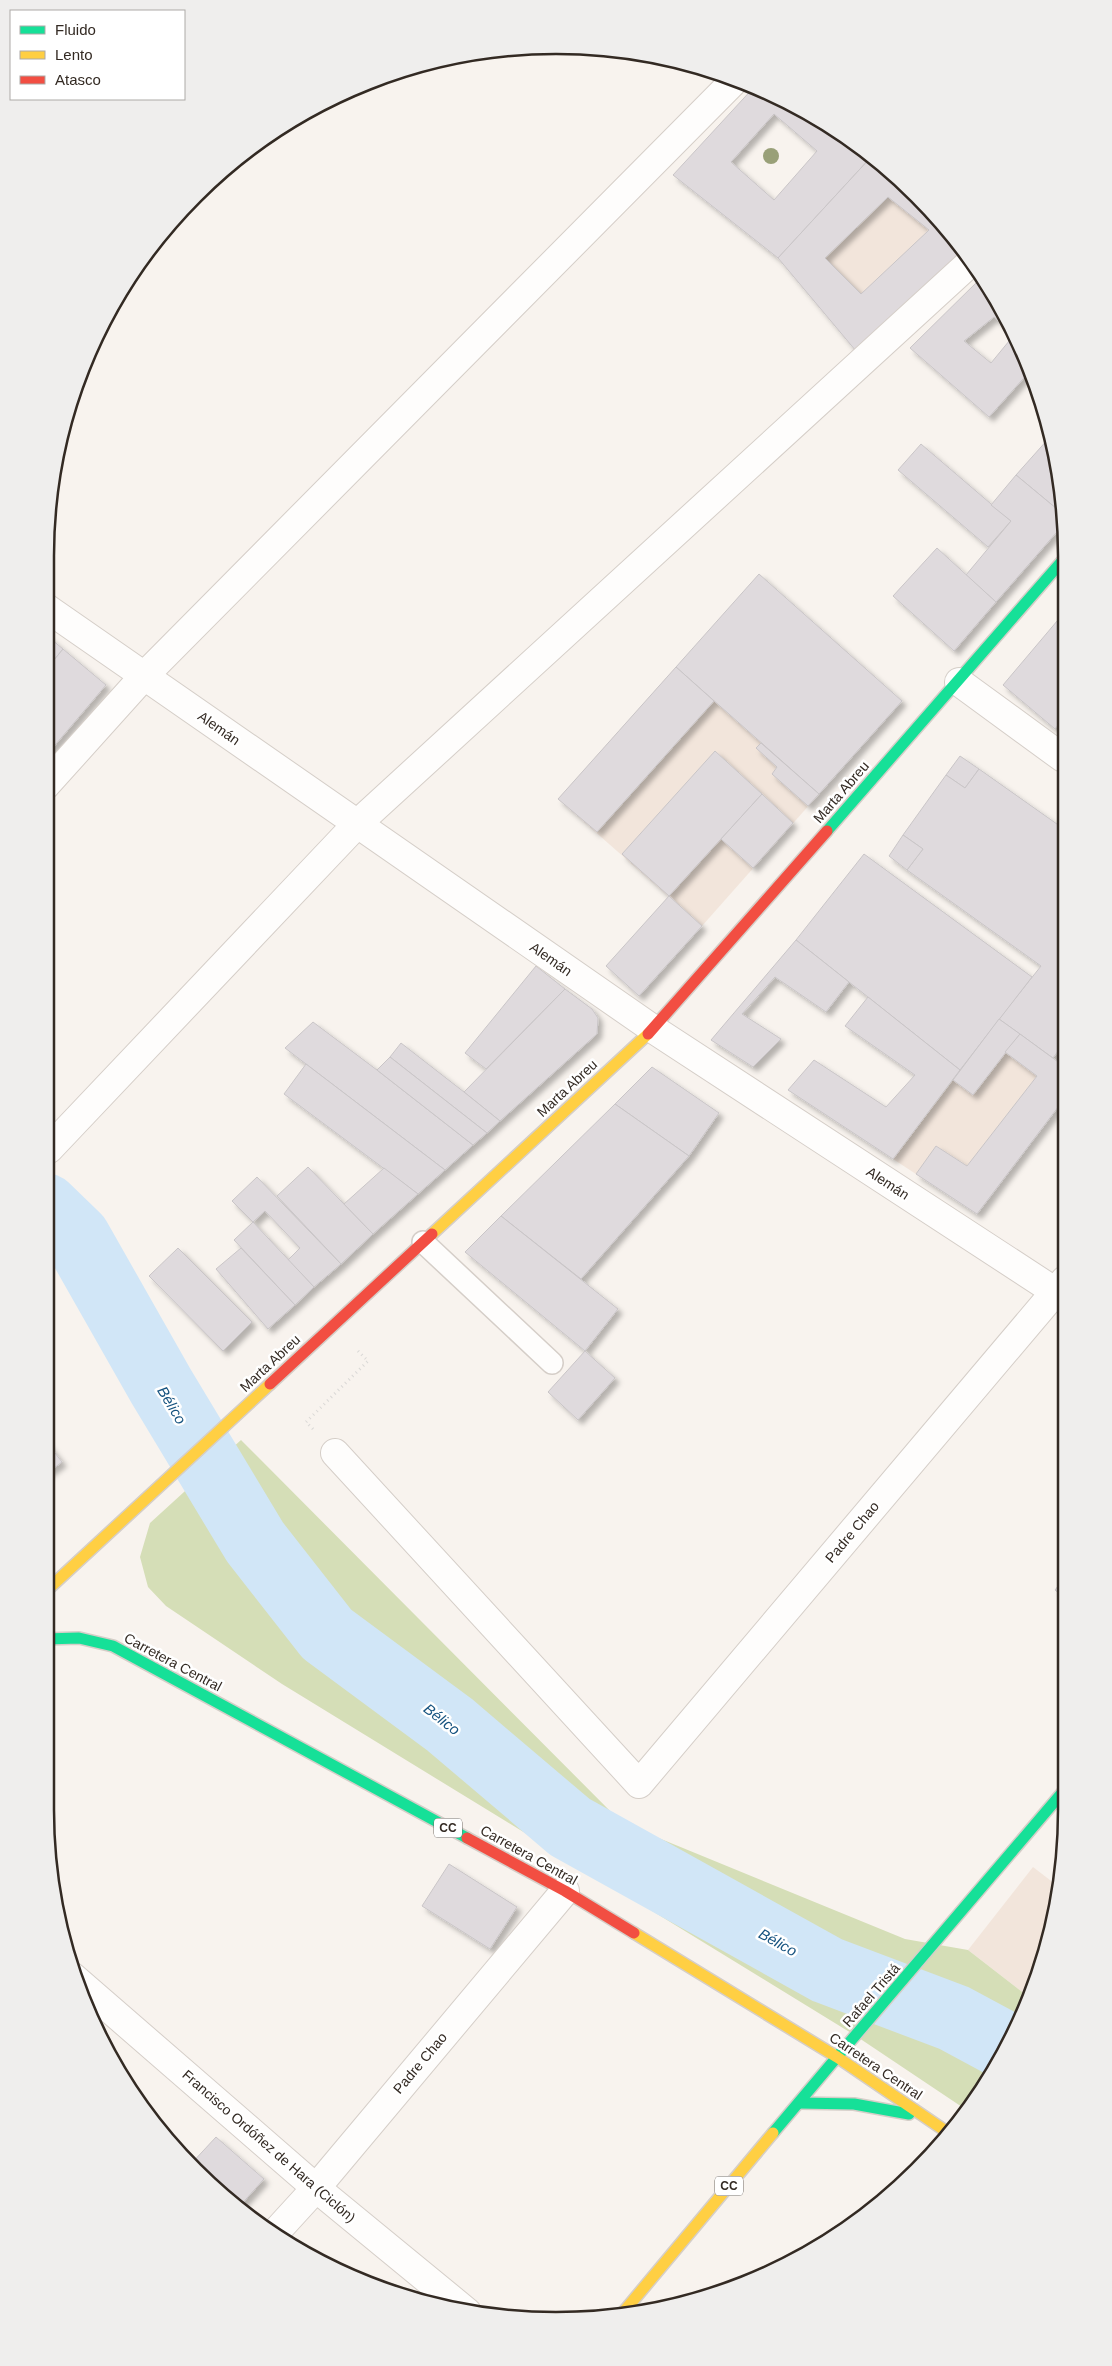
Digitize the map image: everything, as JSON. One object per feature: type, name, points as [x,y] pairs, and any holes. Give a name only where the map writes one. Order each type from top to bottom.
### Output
[{"type":"main road","name":"Marta Abreu","points":[[54,1584],[653,1029],[959,682],[1058,566]]},
{"type":"main road","name":"Carretera Central","points":[[54,1637],[86,1638],[113,1646],[565,1891],[837,2057],[943,2129]]},
{"type":"main road","name":"Rafael Tristá","points":[[628,2307],[1058,1798]]},
{"type":"main road","points":[[799,2103],[846,2101],[884,2106],[932,2122]]},
{"type":"street","points":[[54,776],[144,676],[730,85]]},
{"type":"street","points":[[54,1144],[358,824],[966,266]]},
{"type":"street","name":"Alemán","points":[[54,613],[653,1029],[1058,1287]]},
{"type":"street","points":[[959,682],[1058,754]]},
{"type":"street","name":"Padre Chao","points":[[335,1453],[639,1784],[1058,1295]]},
{"type":"street","name":"Padre Chao","points":[[279,2229],[316,2188],[565,1891]]},
{"type":"street","name":"Francisco Ordóñez de Hara (Ciclón)","points":[[87,1988],[316,2188],[455,2302]]},
{"type":"lane","points":[[423,1242],[552,1364]]},
{"type":"path","points":[[306,1422],[368,1361]]},
{"type":"shaded area","points":[[867,162],[911,201],[934,225],[959,257],[856,351],[778,258]]},
{"type":"shaded area","points":[[676,667],[819,794],[702,926],[558,799]]},
{"type":"shaded area","points":[[999,1019],[1058,1062],[1058,1079],[977,1214],[893,1159]]},
{"type":"shaded area","points":[[1033,1867],[1053,1882],[1041,1940],[1023,1993],[968,1950]]},
{"type":"green space","points":[[241,1440],[622,1823],[905,1939],[968,1950],[1023,1993],[1006,2032],[974,2089],[961,2106],[856,2036],[282,1684],[166,1606],[148,1587],[140,1557],[150,1523]]},
{"type":"building","points":[[749,92],[807,121],[835,138],[867,162],[778,258],[673,175]],"holes":[[[774,114],[817,151],[774,200],[731,162]]]},
{"type":"building","points":[[867,162],[911,201],[934,225],[959,257],[856,351],[778,258]],"holes":[[[888,197],[929,230],[861,294],[825,258]]]},
{"type":"building","points":[[977,282],[999,321],[994,317],[964,341],[991,363],[1009,341],[1025,377],[989,417],[910,348]]},
{"type":"building","points":[[1045,442],[1056,508],[1016,475]]},
{"type":"building","points":[[921,444],[1011,521],[988,547],[898,470]]},
{"type":"building","points":[[1016,475],[1056,508],[1057,523],[1057,532],[996,602],[966,575],[1011,521],[991,505]]},
{"type":"building","points":[[937,548],[996,602],[954,651],[893,596]]},
{"type":"building","points":[[759,574],[902,701],[819,794],[676,667]]},
{"type":"building","points":[[1058,620],[1058,725],[1055,729],[1003,685]]},
{"type":"building","points":[[54,642],[63,649],[54,660]]},
{"type":"building","points":[[63,649],[106,685],[54,746],[54,660]]},
{"type":"building","points":[[676,667],[714,701],[597,832],[558,799]]},
{"type":"building","points":[[761,743],[819,794],[808,806],[772,774],[777,767],[756,748]]},
{"type":"building","points":[[715,751],[762,794],[669,896],[622,854]]},
{"type":"building","points":[[960,756],[979,769],[965,788],[946,775]]},
{"type":"building","points":[[979,769],[1058,825],[1058,1051],[1053,1058],[999,1019],[1041,966],[907,870],[923,849],[903,835],[946,775],[965,788]]},
{"type":"building","points":[[762,794],[793,823],[753,868],[721,839]]},
{"type":"building","points":[[903,835],[923,849],[907,870],[889,856]]},
{"type":"building","points":[[864,854],[1032,977],[960,1070],[796,940]]},
{"type":"building","points":[[669,896],[702,926],[639,996],[606,966]]},
{"type":"building","points":[[796,940],[849,982],[826,1012],[775,977],[742,1014],[781,1039],[753,1067],[711,1040]]},
{"type":"building","points":[[536,966],[565,989],[486,1069],[465,1053]]},
{"type":"building","points":[[565,989],[592,1009],[598,1018],[597,1034],[500,1121],[464,1092]]},
{"type":"building","points":[[868,997],[960,1070],[893,1159],[788,1090],[814,1060],[886,1107],[915,1075],[845,1026]]},
{"type":"building","points":[[999,1019],[1020,1034],[973,1095],[953,1080]]},
{"type":"building","points":[[313,1022],[473,1145],[445,1170],[285,1048]]},
{"type":"building","points":[[1020,1034],[1058,1062],[1058,1107],[977,1214],[916,1174],[936,1146],[967,1166],[1037,1076],[1005,1052]]},
{"type":"building","points":[[401,1043],[500,1121],[487,1133],[390,1057]]},
{"type":"building","points":[[390,1057],[487,1133],[473,1145],[377,1070]]},
{"type":"building","points":[[306,1064],[445,1170],[418,1194],[284,1094]]},
{"type":"building","points":[[652,1067],[719,1113],[689,1156],[615,1104]]},
{"type":"building","points":[[615,1104],[689,1156],[581,1279],[501,1216]]},
{"type":"building","points":[[308,1167],[373,1234],[341,1264],[277,1196]]},
{"type":"building","points":[[384,1168],[418,1194],[373,1234],[344,1204]]},
{"type":"building","points":[[257,1177],[341,1264],[314,1287],[288,1260],[300,1248],[265,1211],[253,1222],[232,1201]]},
{"type":"building","points":[[501,1216],[618,1309],[585,1351],[465,1252]]},
{"type":"building","points":[[253,1222],[314,1287],[295,1305],[234,1240]]},
{"type":"building","points":[[178,1248],[252,1322],[223,1351],[149,1276]]},
{"type":"building","points":[[241,1248],[295,1305],[268,1329],[216,1269]]},
{"type":"building","points":[[585,1351],[615,1378],[578,1420],[548,1392]]},
{"type":"building","points":[[54,1452],[62,1462],[54,1468]]},
{"type":"building","points":[[449,1864],[517,1907],[490,1949],[422,1906]]},
{"type":"building","points":[[216,2137],[264,2179],[243,2202],[195,2159]]},
{"type":"waterway","name":"Bélico","points":[[54,1216],[77,1238],[161,1386],[255,1542],[327,1634],[450,1725],[570,1827],[827,1970],[954,2018],[1000,2043]]},
{"type":"traffic: fast","points":[[827,831],[1058,566]]},
{"type":"traffic: fast","points":[[54,1639],[79,1638],[113,1646],[467,1838]]},
{"type":"traffic: fast","points":[[837,2057],[1058,1798]]},
{"type":"traffic: fast","points":[[773,2133],[837,2057]]},
{"type":"traffic: fast","points":[[799,2103],[854,2104],[909,2114]]},
{"type":"traffic: slow","points":[[432,1234],[648,1034]]},
{"type":"traffic: slow","points":[[54,1584],[270,1384]]},
{"type":"traffic: slow","points":[[634,1933],[837,2057],[943,2129]]},
{"type":"traffic: slow","points":[[628,2307],[773,2133]]},
{"type":"traffic: jam","points":[[648,1034],[827,831]]},
{"type":"traffic: jam","points":[[270,1384],[432,1234]]},
{"type":"traffic: jam","points":[[467,1838],[565,1891],[634,1933]]}]
